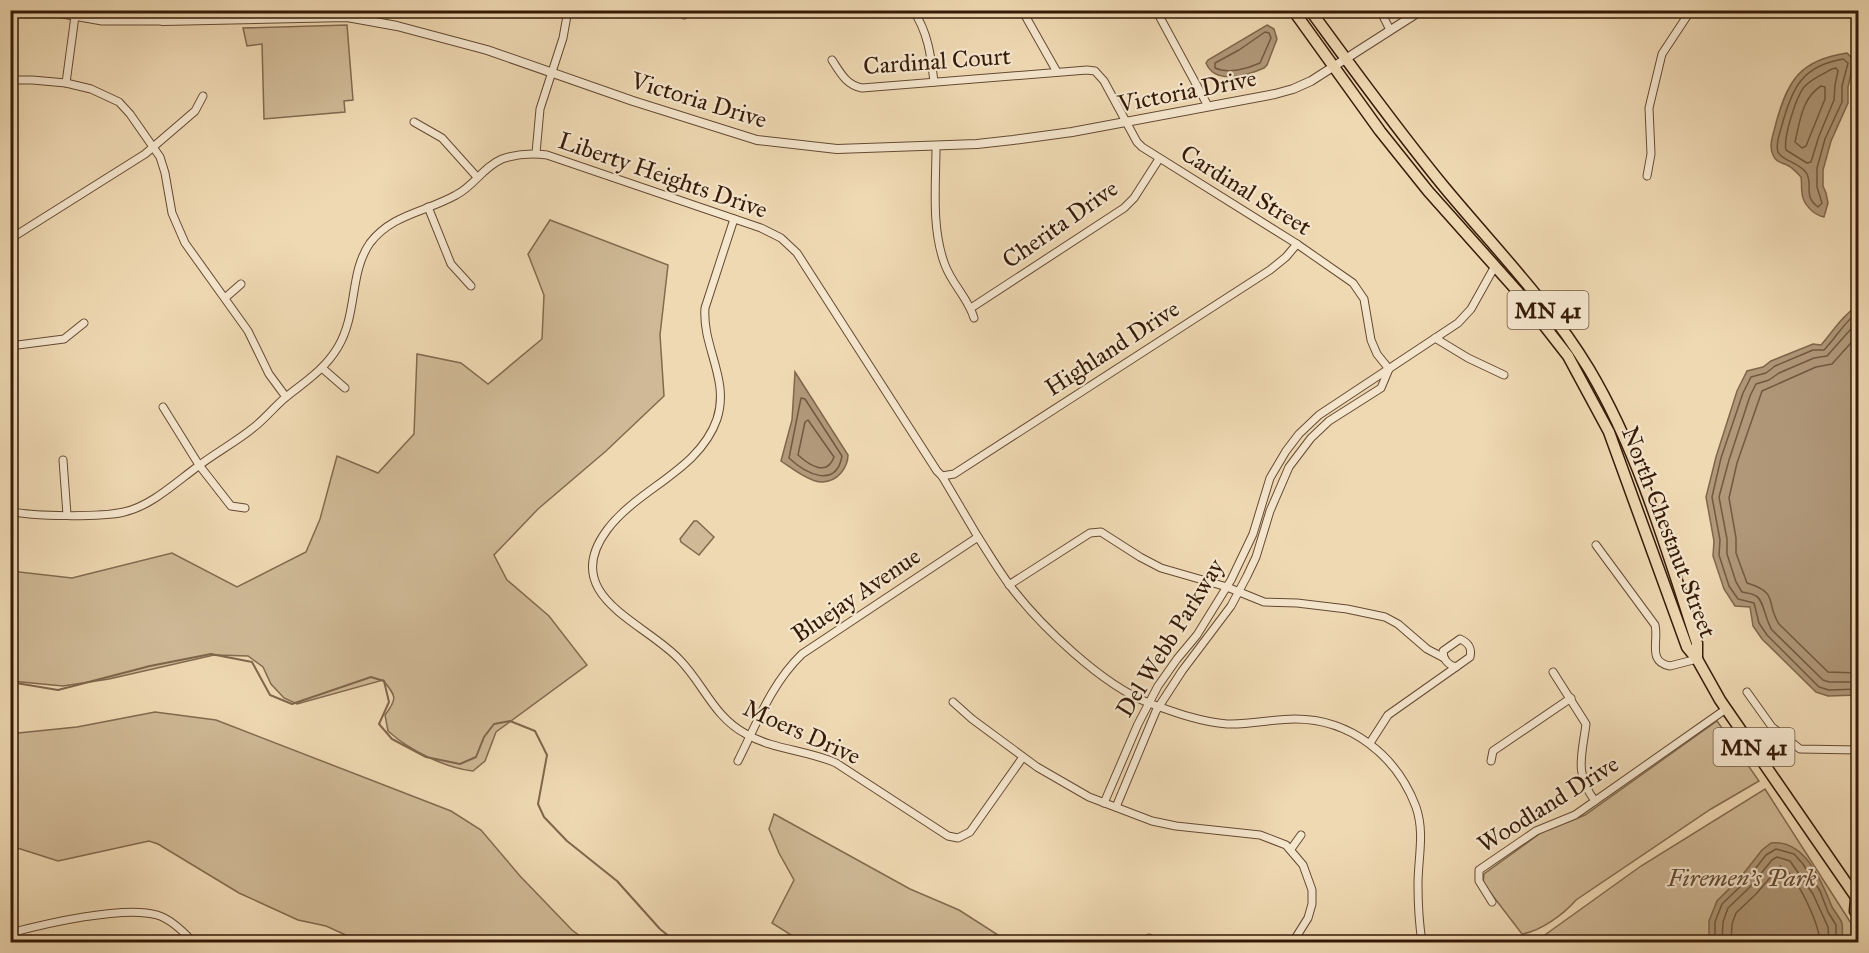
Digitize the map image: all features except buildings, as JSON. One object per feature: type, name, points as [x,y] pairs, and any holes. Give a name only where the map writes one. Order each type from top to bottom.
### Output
[{"type":"main road","name":"North Chestnut Street","points":[[1293,10],[1380,131],[1428,191],[1544,323],[1568,356],[1609,432],[1679,628],[1687,647],[1697,659]]},
{"type":"main road","name":"North Chestnut Street","points":[[1310,10],[1445,188],[1573,342],[1622,432],[1633,460],[1697,643],[1697,659]]},
{"type":"main road","name":"MN 41","points":[[1697,659],[1726,709],[1857,899],[1855,911],[1858,916]]},
{"type":"street","name":"Victoria Drive","points":[[40,10],[102,21],[346,17],[435,35],[757,140],[837,149],[936,146],[1013,140],[1072,132],[1293,89],[1334,67],[1422,10]]},
{"type":"street","points":[[156,10],[163,21]]},
{"type":"street","points":[[536,153],[538,121],[563,38],[568,10]]},
{"type":"street","points":[[913,10],[927,37],[934,82]]},
{"type":"street","points":[[1022,10],[1057,72]]},
{"type":"street","points":[[1156,10],[1208,106]]},
{"type":"street","points":[[1380,10],[1390,30]]},
{"type":"street","points":[[1647,176],[1651,154],[1650,108],[1662,54],[1691,10]]},
{"type":"street","points":[[66,83],[75,16]]},
{"type":"street","name":"Cardinal Court","points":[[832,60],[846,80],[857,87],[868,88],[1087,70],[1098,74],[1104,81],[1126,122]]},
{"type":"street","points":[[10,80],[66,83],[91,89],[119,102],[154,146],[165,173],[172,213],[185,243],[248,330],[268,374],[286,397]]},
{"type":"street","points":[[10,239],[154,146],[195,111],[202,96]]},
{"type":"street","points":[[414,122],[442,138],[477,177]]},
{"type":"street","name":"Cardinal Street","points":[[1126,122],[1137,142],[1159,159],[1297,244],[1353,283],[1364,299],[1371,340],[1377,354],[1389,369]]},
{"type":"street","points":[[936,146],[938,244],[946,267],[971,308],[974,318]]},
{"type":"street","name":"Liberty Heights Drive","points":[[10,511],[66,514],[125,512],[148,501],[254,428],[331,358],[345,334],[353,306],[358,267],[369,244],[388,225],[458,195],[494,163],[504,158],[536,153],[734,219],[781,238],[797,253],[942,477]]},
{"type":"street","name":"Cherita Drive","points":[[971,308],[1124,208],[1134,198],[1159,159]]},
{"type":"street","points":[[428,207],[451,264],[471,286]]},
{"type":"street","name":"Moers Drive","points":[[734,219],[705,308],[705,329],[720,380],[720,401],[715,424],[696,454],[615,519],[596,549],[592,566],[595,583],[603,597],[680,660],[722,718],[750,736],[766,743],[819,756],[836,763],[940,833],[955,838],[970,832],[1023,757]]},
{"type":"street","name":"Highland Drive","points":[[942,477],[954,474],[1270,270],[1297,244]]},
{"type":"street","name":"Del Webb Parkway","points":[[1104,803],[1149,703],[1167,672],[1197,635],[1227,587],[1252,534],[1270,478],[1286,451],[1299,434],[1319,415],[1458,323],[1471,309],[1495,266]]},
{"type":"street","points":[[225,298],[241,284]]},
{"type":"street","points":[[10,346],[64,339],[84,323]]},
{"type":"street","points":[[1435,338],[1468,358],[1504,375]]},
{"type":"street","points":[[322,368],[345,388]]},
{"type":"street","name":"Del Webb Parkway","points":[[1116,807],[1159,706],[1239,592],[1256,557],[1270,511],[1289,467],[1311,438],[1329,422],[1381,388],[1389,369]]},
{"type":"street","points":[[163,407],[199,465],[231,506],[245,508]]},
{"type":"street","points":[[63,460],[66,514]]},
{"type":"street","points":[[942,477],[1009,585],[1088,666],[1125,692],[1192,718],[1241,724],[1303,720],[1333,726],[1370,743],[1379,751],[1399,775],[1418,813],[1421,852],[1418,884],[1419,918],[1422,942]]},
{"type":"street","points":[[1009,585],[1090,533],[1097,531],[1161,568],[1227,587],[1264,602],[1347,609],[1384,617],[1398,624],[1428,649],[1456,667]]},
{"type":"street","name":"Bluejay Avenue","points":[[738,761],[771,692],[802,654],[978,537]]},
{"type":"street","points":[[1596,545],[1654,626],[1657,633],[1654,651],[1659,660],[1670,666],[1697,659]]},
{"type":"street","points":[[1370,743],[1388,715],[1470,657],[1470,649],[1465,641],[1460,639],[1443,651],[1444,658]]},
{"type":"street","points":[[1553,672],[1586,724],[1580,771],[1585,788],[1595,801]]},
{"type":"street","points":[[1747,692],[1772,727],[1800,749],[1858,750]]},
{"type":"street","points":[[1491,761],[1493,751],[1571,698]]},
{"type":"street","points":[[953,702],[1023,757],[1089,797],[1152,821],[1176,826],[1260,835],[1277,840],[1291,849],[1303,866],[1310,882],[1312,897],[1308,918],[1293,942]]},
{"type":"street","name":"Woodland Drive","points":[[1492,902],[1479,881],[1479,870],[1536,831],[1575,815],[1726,709]]},
{"type":"street","points":[[1291,849],[1300,835]]},
{"type":"street","points":[[10,933],[31,927],[127,911],[158,915],[183,931],[193,942]]},
{"type":"street","points":[[1149,938],[1156,942]]},
{"type":"green space","points":[[347,25],[353,100],[344,101],[345,112],[264,119],[262,44],[247,46],[243,28]]},
{"type":"green space","points":[[550,220],[668,265],[660,335],[664,396],[606,451],[538,509],[494,555],[507,580],[549,616],[587,665],[496,732],[485,761],[473,771],[451,766],[417,751],[388,731],[385,715],[394,697],[383,680],[297,704],[284,698],[271,684],[263,667],[248,656],[214,655],[109,679],[63,686],[11,681],[11,571],[72,578],[172,553],[237,587],[306,552],[320,519],[337,456],[378,473],[414,434],[417,354],[461,363],[488,384],[542,339],[544,295],[528,254]]},
{"type":"green space","points":[[694,521],[697,521],[714,537],[699,555],[680,539]]},
{"type":"green space","points":[[155,712],[216,720],[451,811],[481,830],[520,876],[572,930],[588,942],[361,942],[326,926],[298,920],[239,893],[158,844],[149,841],[58,861],[11,846],[11,731],[18,733],[77,727]]},
{"type":"green space","points":[[1717,721],[1759,781],[1711,809],[1576,900],[1552,921],[1522,934],[1483,883],[1484,874],[1542,832],[1585,815]]},
{"type":"green space","name":"Firemen's Park","points":[[1765,789],[1858,934],[1858,942],[1547,942],[1542,937],[1641,866]]},
{"type":"green space","points":[[774,814],[910,889],[959,910],[1009,942],[802,942],[772,923],[794,880],[769,829]]},
{"type":"water","points":[[1267,25],[1274,29],[1277,39],[1264,68],[1232,77],[1216,74],[1210,70],[1206,63],[1208,60]]},
{"type":"water","points":[[1847,53],[1854,60],[1848,87],[1848,103],[1831,141],[1823,170],[1823,186],[1828,203],[1824,217],[1816,214],[1806,204],[1802,196],[1801,177],[1791,167],[1775,159],[1771,143],[1786,95],[1798,74],[1818,61]]},
{"type":"water","points":[[1858,305],[1858,695],[1828,696],[1816,692],[1762,639],[1753,626],[1750,607],[1735,606],[1724,589],[1713,556],[1714,541],[1706,497],[1737,391],[1747,371],[1763,367],[1771,361],[1813,344],[1821,345],[1843,318]]},
{"type":"water","points":[[795,372],[848,455],[841,473],[826,482],[818,482],[803,476],[781,461],[792,420]]},
{"type":"water","points":[[1771,843],[1793,848],[1811,864],[1842,923],[1842,942],[1709,942],[1709,921],[1717,901],[1740,878],[1762,850]]},
{"type":"waterway","points":[[10,682],[58,690],[150,666],[211,654],[252,662],[270,695],[292,704],[371,677],[384,681],[389,702],[379,724],[392,739],[426,757],[460,764],[476,757],[484,737],[494,724],[510,721],[535,731],[547,755],[538,804],[544,817],[567,841],[617,881],[660,929],[676,942]]}]
